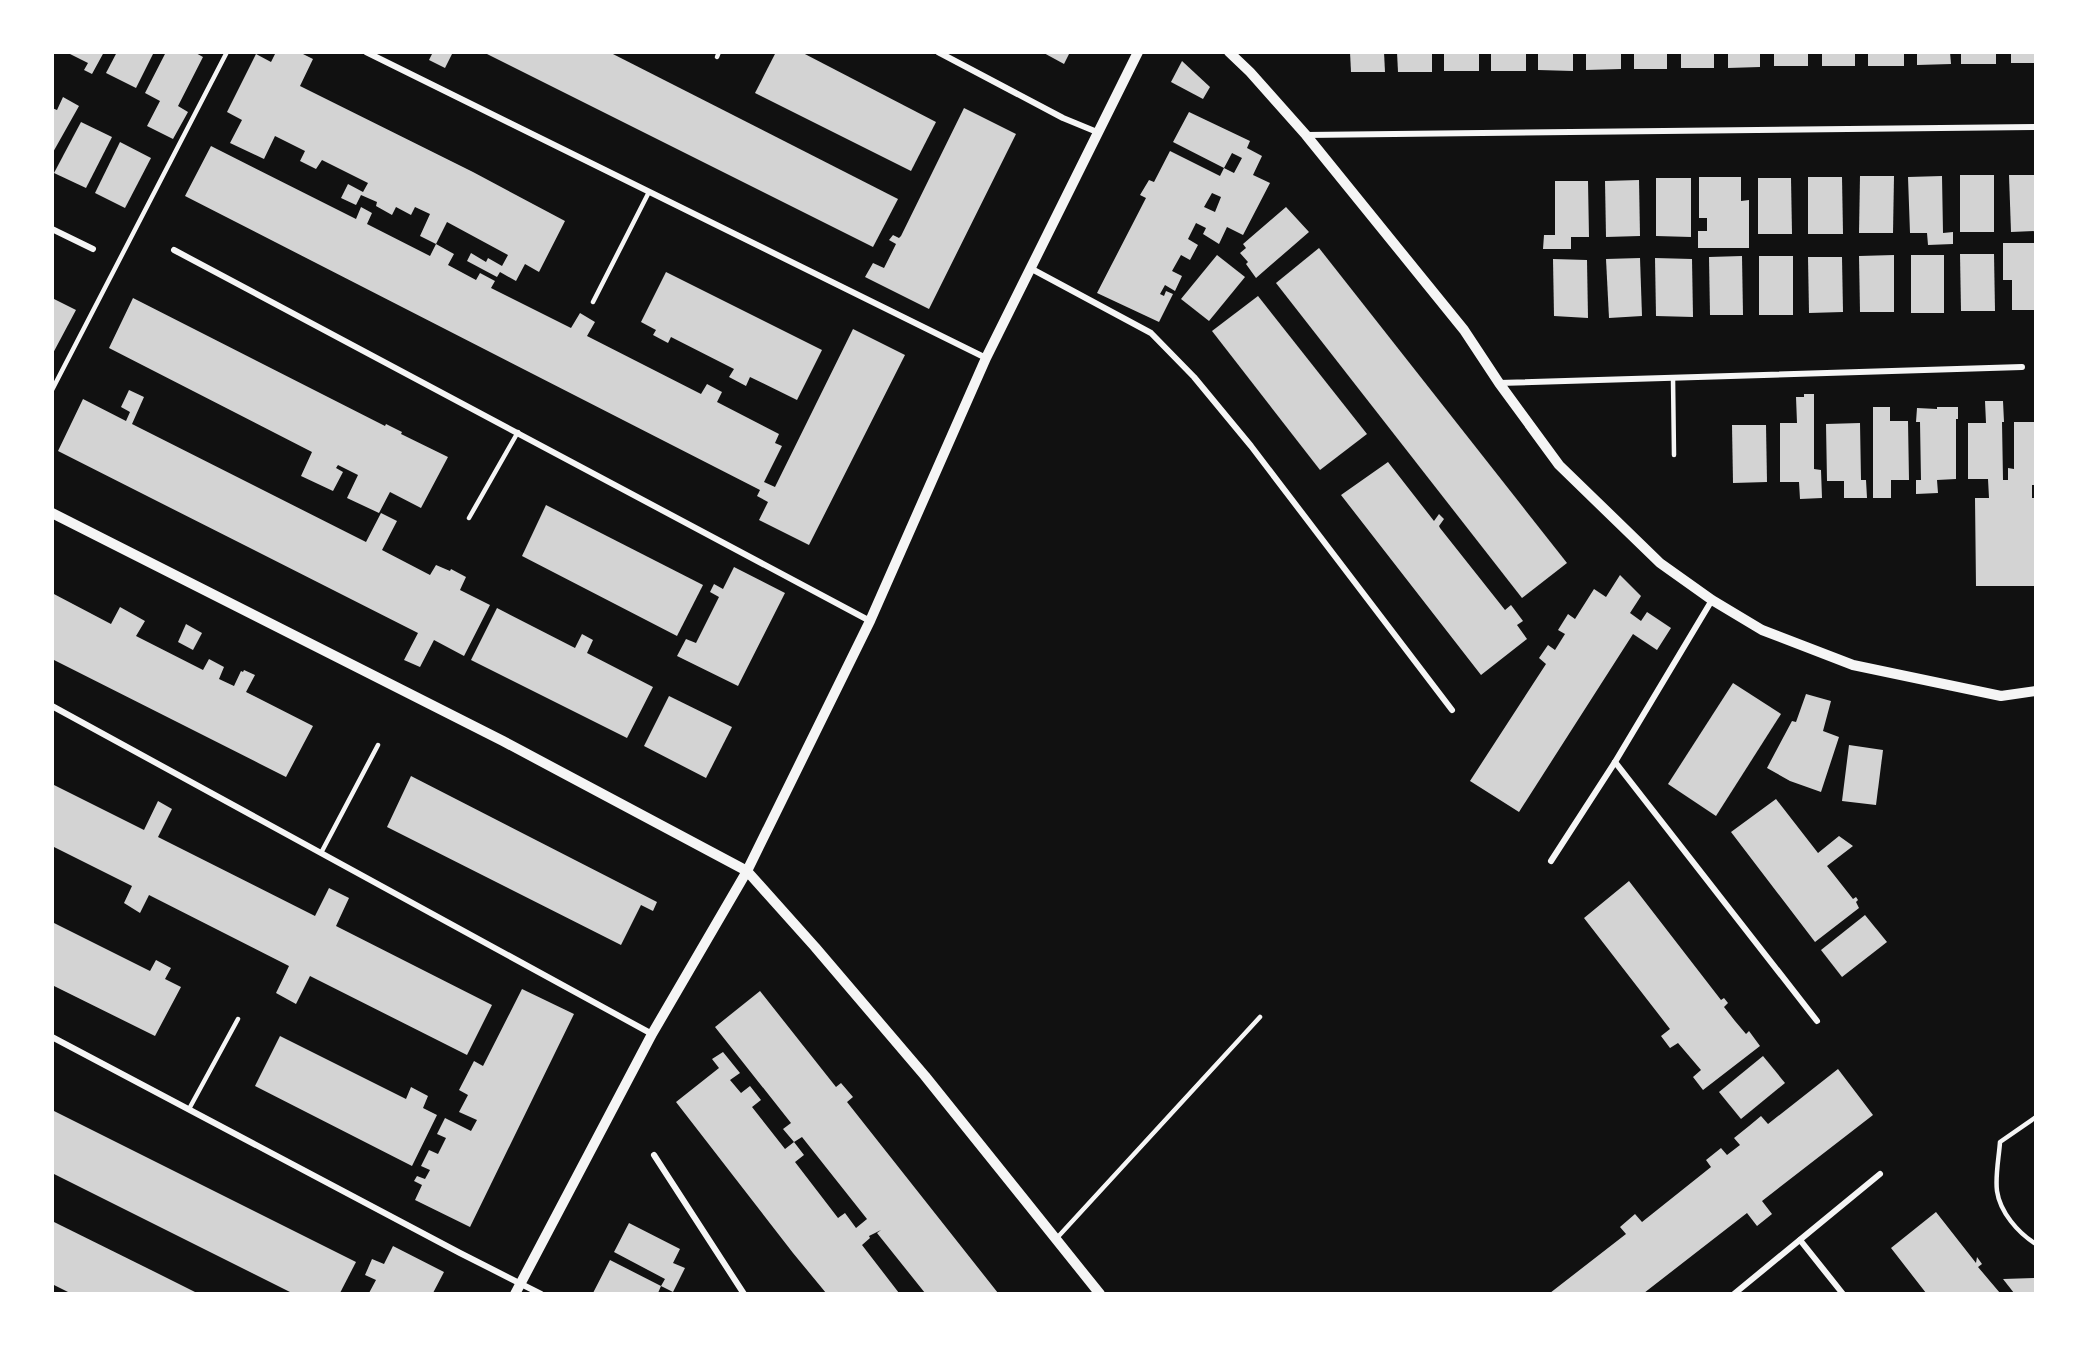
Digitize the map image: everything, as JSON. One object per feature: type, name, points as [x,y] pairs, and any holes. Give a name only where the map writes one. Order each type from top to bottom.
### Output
[{"type":"street","points":[[366,52],[986,358]]},
{"type":"street","points":[[938,52],[1063,118],[1097,132]]},
{"type":"street","points":[[515,1293],[652,1034],[747,871],[870,621],[986,358],[1138,52]]},
{"type":"street","points":[[1229,52],[1306,135],[1464,330],[1499,383],[1559,465],[1659,563],[1712,600],[1762,630],[1853,665],[2001,696],[2036,692]]},
{"type":"street","points":[[1306,135],[2036,127]]},
{"type":"street","points":[[52,229],[93,249]]},
{"type":"street","points":[[174,250],[870,621]]},
{"type":"street","points":[[1029,268],[1151,333],[1194,378],[1251,446],[1452,710]]},
{"type":"street","points":[[1499,383],[2022,367]]},
{"type":"street","points":[[52,513],[503,741],[621,806],[747,871],[925,1076],[1100,1293]]},
{"type":"street","points":[[1551,861],[1615,762],[1712,600]]},
{"type":"street","points":[[52,706],[652,1034]]},
{"type":"street","points":[[1615,762],[1817,1021]]},
{"type":"street","points":[[52,1037],[541,1293]]},
{"type":"street","points":[[654,1155],[744,1293]]},
{"type":"street","points":[[1734,1293],[1880,1173]]},
{"type":"street","points":[[1800,1240],[1843,1293]]},
{"type":"lane","points":[[52,390],[227,52]]},
{"type":"lane","points":[[593,302],[650,192]]},
{"type":"lane","points":[[1673,378],[1674,455]]},
{"type":"lane","points":[[469,518],[518,432]]},
{"type":"lane","points":[[321,853],[378,745]]},
{"type":"lane","points":[[1056,1239],[1260,1017]]},
{"type":"lane","points":[[189,1109],[238,1019]]},
{"type":"lane","points":[[2036,1117],[2000,1142],[1997,1191],[2008,1218],[2021,1235],[2036,1244]]},
{"type":"building","points":[[66,52],[104,52],[92,74],[84,70],[88,63]]},
{"type":"building","points":[[117,52],[154,52],[136,88],[106,73]]},
{"type":"building","points":[[166,52],[194,52],[203,57],[178,106],[188,112],[173,139],[147,126],[160,101],[145,93]]},
{"type":"building","points":[[276,52],[299,52],[313,59],[300,86],[473,172],[565,221],[539,272],[525,264],[516,281],[500,272],[497,277],[467,261],[471,253],[486,262],[488,258],[502,266],[508,255],[447,222],[436,244],[420,236],[430,214],[415,207],[411,215],[396,207],[392,215],[376,206],[377,202],[361,195],[356,205],[341,198],[348,184],[363,192],[368,183],[322,160],[316,169],[300,161],[305,151],[275,136],[264,159],[230,143],[242,120],[227,112],[256,54],[271,62]]},
{"type":"building","points":[[433,52],[453,52],[445,68],[429,60]]},
{"type":"building","points":[[483,52],[609,52],[898,199],[873,247]]},
{"type":"building","points":[[776,52],[801,52],[936,122],[911,171],[755,93]]},
{"type":"building","points":[[1042,52],[1070,52],[1064,64]]},
{"type":"building","points":[[1350,52],[1384,52],[1385,72],[1351,72]]},
{"type":"building","points":[[1397,52],[1432,52],[1432,72],[1398,72]]},
{"type":"building","points":[[1444,52],[1479,52],[1479,71],[1444,71]]},
{"type":"building","points":[[1491,52],[1526,52],[1526,71],[1491,71]]},
{"type":"building","points":[[1538,52],[1573,52],[1573,71],[1538,70]]},
{"type":"building","points":[[1586,52],[1621,52],[1621,69],[1586,70]]},
{"type":"building","points":[[1634,52],[1667,52],[1667,69],[1634,69]]},
{"type":"building","points":[[1681,52],[1714,52],[1714,68],[1681,68]]},
{"type":"building","points":[[1728,52],[1760,52],[1760,67],[1728,68]]},
{"type":"building","points":[[1774,52],[1808,52],[1808,66],[1774,66]]},
{"type":"building","points":[[1822,52],[1855,52],[1855,66],[1822,66]]},
{"type":"building","points":[[1868,52],[1904,52],[1904,66],[1868,66]]},
{"type":"building","points":[[1917,52],[1950,52],[1951,64],[1917,65]]},
{"type":"building","points":[[1961,52],[1996,52],[1996,64],[1961,64]]},
{"type":"building","points":[[2011,52],[2036,52],[2036,63],[2011,63]]},
{"type":"building","points":[[1182,61],[1210,87],[1203,99],[1171,82]]},
{"type":"building","points":[[63,97],[79,106],[52,154],[52,108],[57,110]]},
{"type":"building","points":[[964,108],[1016,134],[929,309],[865,277],[873,263],[884,268],[896,244],[889,240],[893,235],[899,238],[901,236]]},
{"type":"building","points":[[1189,112],[1250,141],[1247,148],[1262,156],[1253,175],[1270,183],[1243,235],[1227,227],[1219,244],[1203,234],[1206,228],[1196,223],[1188,239],[1198,245],[1190,260],[1181,255],[1172,271],[1182,276],[1175,291],[1165,285],[1160,294],[1164,296],[1166,291],[1173,294],[1159,322],[1097,293],[1146,198],[1140,195],[1149,180],[1154,182],[1170,151],[1220,176],[1224,168],[1173,142]],"holes":[[[1232,153],[1242,158],[1234,173],[1224,168]],[[1212,193],[1221,197],[1215,212],[1204,207]]]},
{"type":"building","points":[[81,122],[112,137],[86,188],[54,173]]},
{"type":"building","points":[[120,142],[151,158],[125,208],[95,193]]},
{"type":"building","points":[[211,146],[356,219],[361,207],[372,213],[367,224],[430,256],[436,244],[454,254],[448,265],[476,280],[480,273],[495,281],[491,288],[571,328],[580,313],[595,322],[587,336],[701,394],[707,384],[722,392],[717,402],[779,434],[775,443],[782,446],[764,482],[775,487],[853,329],[905,355],[809,545],[759,520],[768,502],[757,496],[760,490],[185,196]]},
{"type":"building","points":[[1960,175],[1994,175],[1994,232],[1960,232]]},
{"type":"building","points":[[2009,175],[2036,175],[2036,231],[2011,232]]},
{"type":"building","points":[[1860,176],[1894,176],[1893,233],[1859,233]]},
{"type":"building","points":[[1942,176],[1943,233],[1953,232],[1953,244],[1928,245],[1927,233],[1910,233],[1908,177]]},
{"type":"building","points":[[1699,177],[1741,177],[1741,201],[1749,200],[1749,248],[1698,248],[1698,231],[1707,231],[1707,218],[1699,218]]},
{"type":"building","points":[[1808,177],[1842,177],[1843,234],[1808,234]]},
{"type":"building","points":[[1656,178],[1691,178],[1691,237],[1656,236]]},
{"type":"building","points":[[1758,178],[1791,178],[1792,234],[1758,234]]},
{"type":"building","points":[[1639,180],[1640,236],[1606,237],[1605,181]]},
{"type":"building","points":[[1555,181],[1588,181],[1589,237],[1571,237],[1571,249],[1543,249],[1544,235],[1555,235]]},
{"type":"building","points":[[1286,207],[1309,232],[1256,278],[1246,264],[1248,262],[1240,253],[1246,248],[1243,244]]},
{"type":"building","points":[[2003,243],[2036,243],[2036,310],[2012,310],[2012,280],[2003,280]]},
{"type":"building","points":[[1319,248],[1567,563],[1522,598],[1276,283]]},
{"type":"building","points":[[1960,254],[1994,254],[1995,311],[1961,311]]},
{"type":"building","points":[[1217,255],[1245,277],[1209,321],[1181,299]]},
{"type":"building","points":[[1894,255],[1894,312],[1860,312],[1859,256]]},
{"type":"building","points":[[1911,255],[1944,255],[1944,313],[1911,313]]},
{"type":"building","points":[[1742,256],[1743,315],[1710,315],[1709,257]]},
{"type":"building","points":[[1759,256],[1793,256],[1793,315],[1759,315]]},
{"type":"building","points":[[1808,257],[1842,257],[1843,312],[1809,313]]},
{"type":"building","points":[[1640,258],[1642,316],[1609,318],[1606,259]]},
{"type":"building","points":[[1655,258],[1692,259],[1693,317],[1656,316]]},
{"type":"building","points":[[1553,259],[1587,260],[1588,318],[1554,316]]},
{"type":"building","points":[[666,272],[822,350],[797,400],[750,377],[746,386],[729,377],[734,369],[671,337],[668,343],[653,335],[656,330],[641,322]]},
{"type":"building","points":[[1258,296],[1367,434],[1320,470],[1212,331]]},
{"type":"building","points":[[52,298],[76,310],[52,355]]},
{"type":"building","points":[[133,298],[448,457],[421,508],[390,492],[379,513],[347,498],[358,475],[338,465],[336,468],[343,472],[333,491],[301,476],[312,452],[109,348]]},
{"type":"building","points":[[129,390],[144,397],[132,424],[366,542],[381,513],[397,521],[382,550],[430,575],[436,565],[450,571],[451,569],[466,577],[460,590],[490,605],[464,656],[434,640],[420,667],[404,660],[418,633],[58,451],[83,399],[126,421],[130,412],[121,407]]},
{"type":"building","points":[[1804,394],[1814,394],[1814,469],[1821,470],[1822,498],[1800,499],[1799,482],[1780,482],[1780,423],[1797,423],[1796,397],[1804,397]]},
{"type":"building","points":[[1985,401],[2003,401],[2003,480],[2008,480],[2008,468],[2014,469],[2014,422],[2036,422],[2036,485],[2032,485],[2032,498],[2036,498],[2036,586],[1976,586],[1975,498],[1989,498],[1988,479],[1968,479],[1968,423],[1986,423]]},
{"type":"building","points":[[1873,407],[1890,407],[1890,421],[1908,421],[1909,480],[1891,480],[1891,498],[1873,498]]},
{"type":"building","points":[[1937,407],[1958,407],[1956,479],[1937,480],[1938,493],[1916,494],[1916,480],[1921,480],[1920,422],[1916,422],[1917,408],[1937,409]]},
{"type":"building","points":[[1860,423],[1861,480],[1866,480],[1867,498],[1844,498],[1844,481],[1827,481],[1826,424]]},
{"type":"building","points":[[1732,425],[1766,425],[1767,482],[1733,483]]},
{"type":"building","points":[[1388,462],[1434,521],[1439,514],[1444,519],[1440,528],[1505,610],[1511,605],[1523,621],[1517,625],[1527,639],[1481,675],[1341,495]]},
{"type":"building","points":[[546,505],[703,585],[677,636],[522,556]]},
{"type":"building","points":[[734,567],[785,593],[738,686],[677,656],[686,639],[696,643],[719,597],[710,592],[714,584],[723,589]]},
{"type":"building","points":[[1620,575],[1641,596],[1630,613],[1641,621],[1647,612],[1671,628],[1657,650],[1633,634],[1519,812],[1470,781],[1546,664],[1539,658],[1548,645],[1555,650],[1565,634],[1558,630],[1568,614],[1575,619],[1594,589],[1606,597]]},
{"type":"building","points":[[52,593],[111,624],[120,607],[145,621],[136,636],[203,670],[209,659],[224,667],[219,679],[234,686],[241,671],[255,675],[246,692],[313,726],[286,777],[52,659]]},
{"type":"building","points":[[497,608],[575,648],[582,634],[593,640],[587,653],[653,687],[627,738],[471,660]]},
{"type":"building","points":[[186,624],[202,633],[193,650],[178,642]]},
{"type":"building","points":[[1733,683],[1781,714],[1716,816],[1668,784]]},
{"type":"building","points":[[1806,694],[1831,701],[1823,731],[1839,737],[1821,792],[1790,781],[1767,768],[1792,721],[1796,722]]},
{"type":"building","points":[[669,696],[732,727],[706,778],[644,746]]},
{"type":"building","points":[[1849,745],[1883,750],[1876,805],[1842,801]]},
{"type":"building","points":[[411,776],[657,902],[653,911],[641,905],[621,945],[387,827]]},
{"type":"building","points":[[52,784],[144,830],[158,801],[172,809],[158,837],[315,916],[329,888],[349,898],[336,926],[492,1005],[467,1055],[310,976],[296,1004],[276,993],[289,966],[149,895],[140,913],[124,903],[132,886],[52,846]]},
{"type":"building","points":[[1776,799],[1818,853],[1839,836],[1853,846],[1827,866],[1853,899],[1856,897],[1859,908],[1815,942],[1731,832]]},
{"type":"building","points":[[1629,881],[1721,1000],[1724,998],[1728,1003],[1724,1007],[1735,1021],[1746,1034],[1749,1031],[1760,1046],[1703,1090],[1693,1077],[1701,1070],[1678,1043],[1670,1048],[1661,1036],[1670,1029],[1584,918]]},
{"type":"building","points":[[1865,915],[1887,942],[1842,977],[1821,950]]},
{"type":"building","points":[[52,922],[150,971],[156,960],[171,968],[165,979],[181,987],[155,1036],[52,985]]},
{"type":"building","points":[[522,989],[574,1014],[470,1227],[415,1200],[422,1185],[414,1181],[417,1176],[425,1179],[430,1170],[421,1166],[429,1150],[438,1154],[446,1138],[437,1134],[445,1118],[471,1131],[477,1120],[459,1112],[468,1095],[459,1090],[474,1061],[483,1066]]},
{"type":"building","points":[[760,991],[836,1087],[841,1083],[853,1097],[847,1102],[998,1293],[925,1293],[877,1233],[881,1230],[869,1236],[870,1238],[862,1245],[899,1293],[826,1293],[793,1253],[676,1102],[719,1068],[712,1059],[723,1052],[740,1073],[730,1080],[741,1093],[750,1086],[761,1100],[752,1107],[785,1149],[794,1142],[783,1129],[791,1123],[715,1027]],"holes":[[[802,1137],[867,1219],[856,1228],[845,1213],[838,1218],[795,1162],[804,1155],[794,1142]]]},
{"type":"building","points":[[280,1036],[406,1099],[411,1087],[428,1096],[423,1108],[437,1115],[412,1166],[255,1086]]},
{"type":"building","points":[[1763,1056],[1785,1083],[1741,1119],[1719,1092]]},
{"type":"building","points":[[1838,1069],[1873,1115],[1762,1201],[1772,1214],[1757,1226],[1747,1213],[1644,1293],[1550,1293],[1626,1234],[1620,1227],[1635,1214],[1642,1222],[1711,1167],[1706,1160],[1721,1148],[1727,1155],[1740,1145],[1734,1138],[1761,1116],[1768,1124]]},
{"type":"building","points":[[52,1110],[356,1262],[340,1293],[292,1293],[52,1173]]},
{"type":"building","points":[[1936,1212],[1976,1263],[1977,1257],[1982,1264],[1978,1267],[2000,1293],[1926,1293],[1891,1248]]},
{"type":"building","points":[[52,1221],[197,1293],[70,1293],[52,1284]]},
{"type":"building","points":[[629,1223],[680,1249],[673,1263],[685,1268],[673,1292],[661,1286],[665,1279],[614,1252]]},
{"type":"building","points":[[393,1246],[444,1272],[433,1293],[369,1293],[376,1280],[365,1275],[372,1259],[384,1264]]},
{"type":"building","points":[[610,1260],[661,1286],[658,1293],[593,1293]]},
{"type":"building","points":[[2036,1278],[2036,1293],[2014,1293],[2003,1279]]}]
